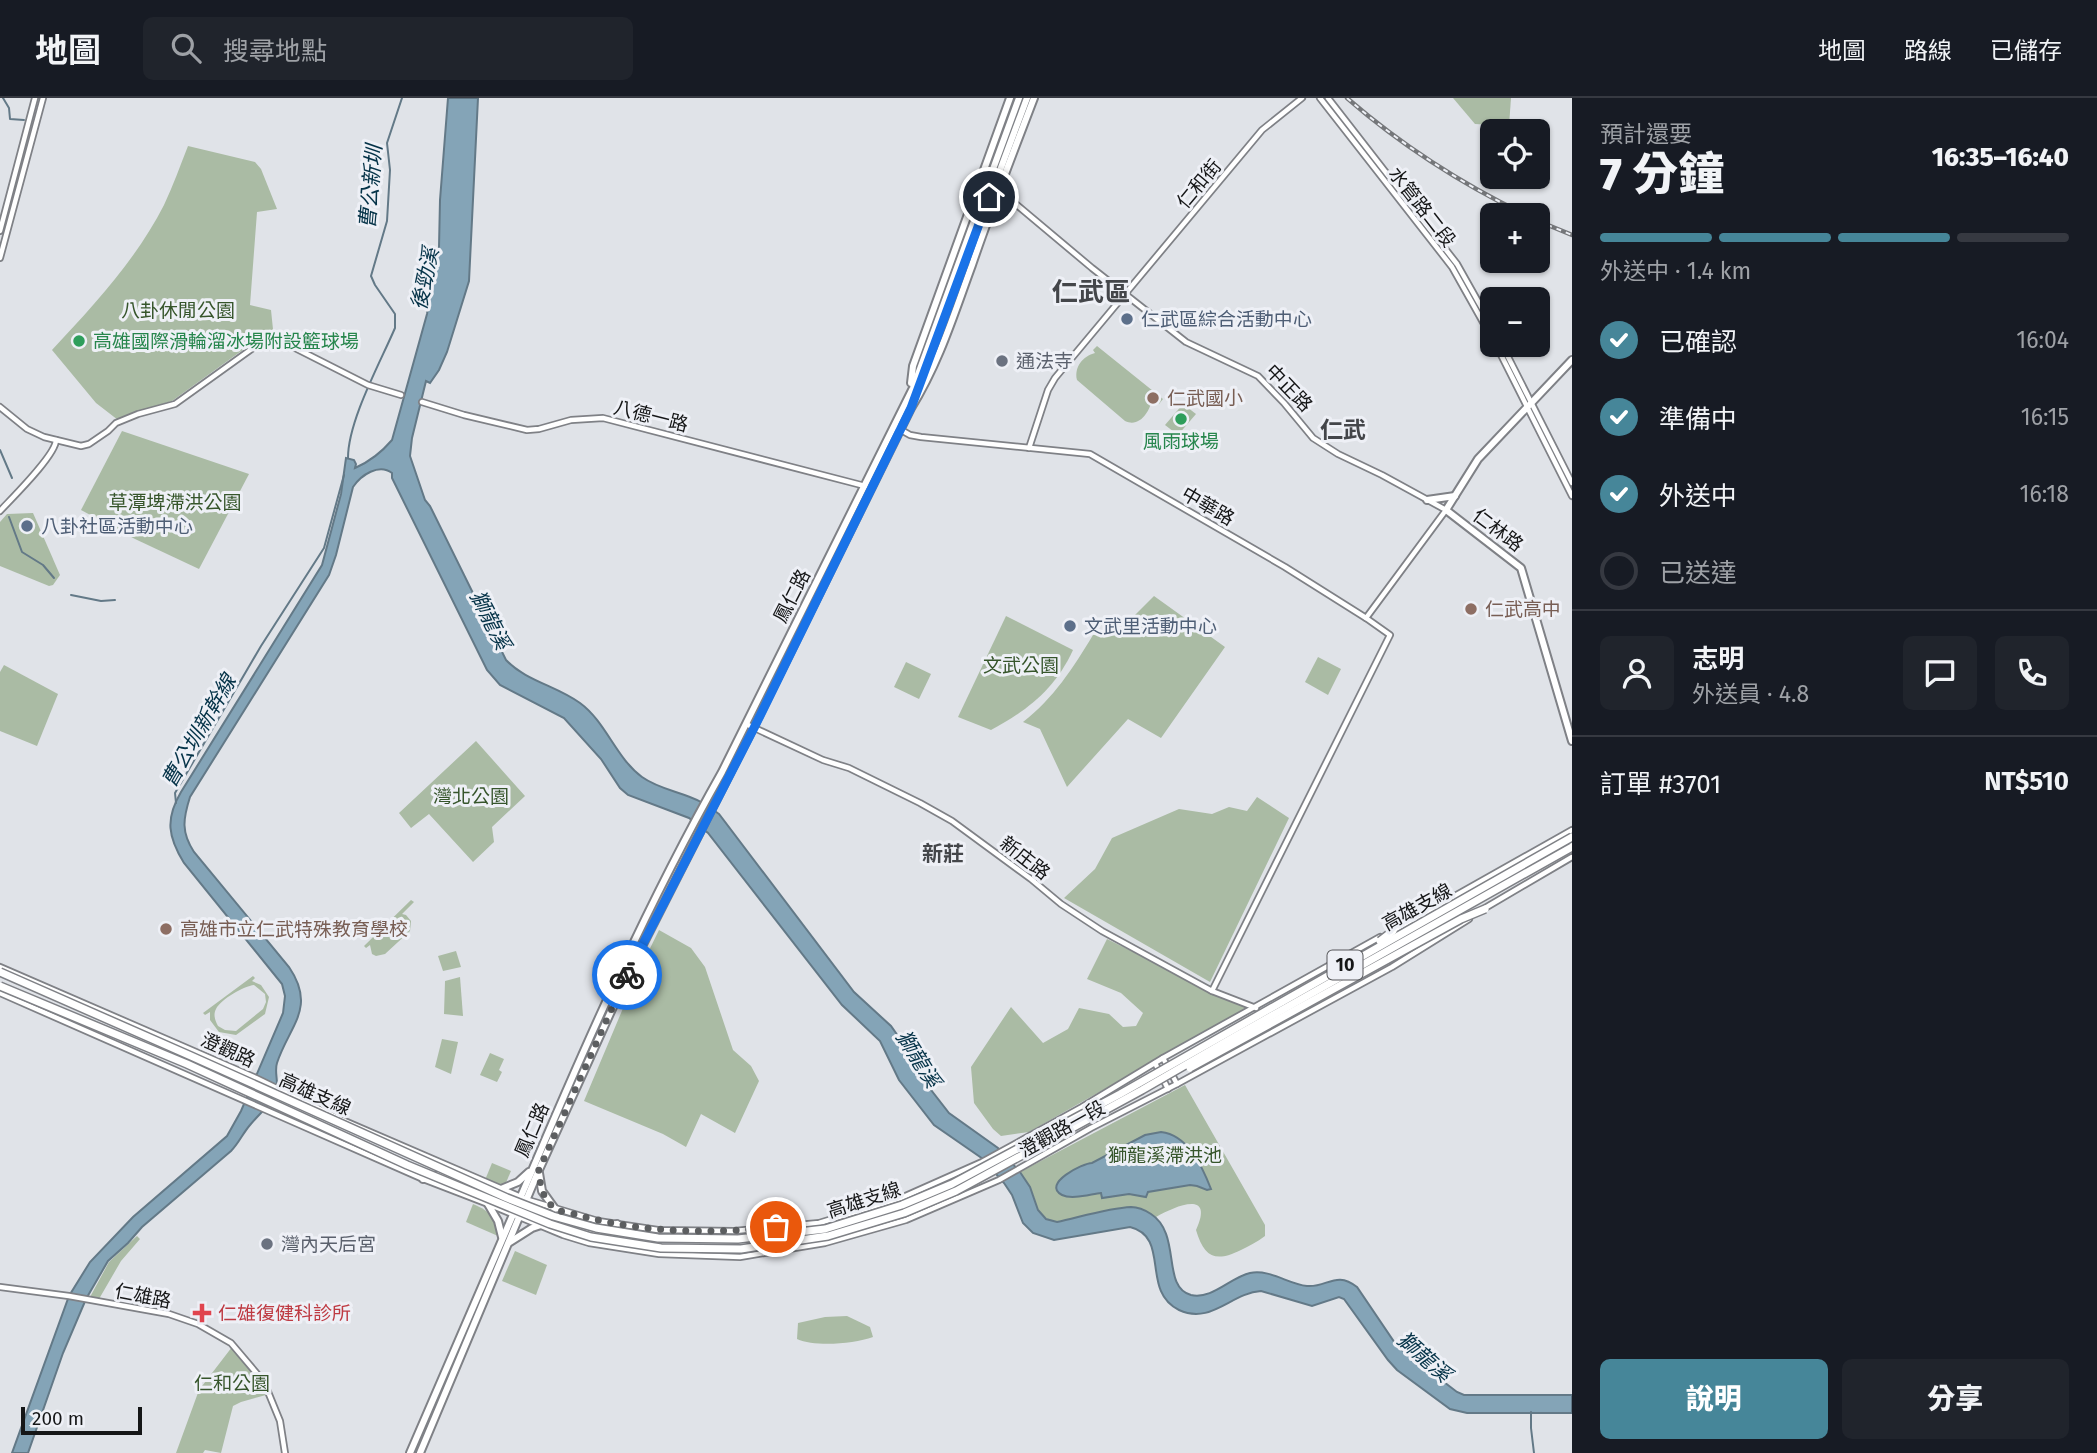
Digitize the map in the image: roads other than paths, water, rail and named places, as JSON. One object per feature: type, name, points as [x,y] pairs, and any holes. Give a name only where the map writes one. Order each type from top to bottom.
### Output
[{"type":"highway","name":"高雄支線","points":[[0,986],[187,1065],[522,1214],[591,1237],[661,1248],[741,1249],[828,1236],[904,1213],[956,1191],[1142,1090],[1571,841]]},
{"type":"highway","name":"高雄支線","points":[[0,970],[507,1198],[553,1216],[596,1228],[658,1238],[738,1239],[825,1229],[902,1206],[963,1179],[1571,841]]},
{"type":"highway","points":[[1142,1090],[1168,1079],[1485,909]]},
{"type":"highway","points":[[1120,1094],[1144,1075],[1394,931]]},
{"type":"main road","name":"鳳仁路","points":[[931,348],[1010,98]]},
{"type":"main road","name":"鳳仁路","points":[[908,406],[913,366],[931,348],[1019,98]]},
{"type":"main road","name":"鳳仁路","points":[[996,186],[1027,98]]},
{"type":"main road","name":"鳳仁路","points":[[410,1453],[502,1237],[520,1209],[520,1197],[536,1170],[628,974],[754,728],[908,406],[1034,98]]},
{"type":"main road","points":[[1446,510],[1478,459],[1572,360]]},
{"type":"main road","name":"鳳仁路","points":[[420,1453],[614,983],[868,487]]},
{"type":"main road","points":[[1427,500],[1455,496]]},
{"type":"main road","name":"仁林路","points":[[1446,510],[1521,568],[1572,741]]},
{"type":"main road","points":[[501,1189],[536,1170],[542,1191],[555,1209]]},
{"type":"main road","points":[[423,1179],[443,1174],[520,1209],[599,1233],[617,1224]]},
{"type":"main road","points":[[488,1204],[498,1221],[502,1237]]},
{"type":"main road","points":[[509,1242],[532,1227],[541,1225]]},
{"type":"street","points":[[0,231],[35,98]]},
{"type":"street","points":[[0,258],[43,98]]},
{"type":"street","name":"仁和街","points":[[1029,448],[1043,402],[1055,378],[1262,130],[1302,98]]},
{"type":"street","name":"水管路二段","points":[[1320,98],[1451,267],[1480,317]]},
{"type":"street","name":"水管路二段","points":[[1328,98],[1457,264],[1480,305]]},
{"type":"street","name":"中正路","points":[[996,186],[1124,294],[1189,344],[1258,376],[1313,438],[1338,454],[1446,510]]},
{"type":"street","points":[[0,407],[27,429],[56,443],[81,446],[89,444],[116,423],[175,404],[253,348],[282,345],[295,348],[370,385],[401,395]]},
{"type":"street","points":[[1503,357],[1572,483]]},
{"type":"street","points":[[1507,357],[1572,496]]},
{"type":"street","name":"八德一路","points":[[422,402],[527,430],[571,420],[603,418],[868,487]]},
{"type":"street","name":"中華路","points":[[897,428],[921,437],[1090,454],[1275,561],[1390,635],[1212,990]]},
{"type":"street","points":[[0,511],[35,473],[56,443]]},
{"type":"street","points":[[1366,618],[1446,510]]},
{"type":"street","name":"新庄路","points":[[746,724],[823,760],[849,768],[952,821],[1079,917],[1212,990],[1255,1007],[1279,1029]]},
{"type":"street","name":"澄觀路一段","points":[[520,1209],[555,1209],[617,1224],[658,1230],[734,1231],[819,1223],[901,1198],[1003,1151],[1163,1058],[1394,931],[1571,841],[1572,830]]},
{"type":"street","points":[[1558,865],[1571,841]]},
{"type":"street","name":"澄觀路一段","points":[[520,1209],[541,1225],[563,1236],[601,1245],[659,1254],[740,1257],[825,1243],[906,1220],[999,1180],[1091,1128],[1294,1021],[1392,967],[1572,857]]},
{"type":"street","name":"澄觀路","points":[[0,970],[256,1078],[340,1119],[520,1197]]},
{"type":"street","name":"澄觀路","points":[[0,993],[423,1179],[488,1204],[520,1209]]},
{"type":"street","points":[[1255,1007],[1294,1021]]},
{"type":"street","points":[[1163,1058],[1177,1084]]},
{"type":"street","points":[[1155,1063],[1168,1089]]},
{"type":"street","name":"仁雄路","points":[[0,1287],[169,1314],[198,1324],[231,1343],[268,1388],[280,1421],[285,1453]]},
{"type":"water","points":[[448,98],[478,98],[469,281],[447,352],[430,383],[426,381],[410,456],[425,500],[506,660],[523,673],[580,703],[597,720],[625,760],[642,777],[694,799],[719,814],[854,992],[891,1026],[914,1068],[949,1113],[998,1148],[1020,1172],[1030,1187],[1038,1210],[1046,1219],[1057,1222],[1131,1207],[1146,1211],[1160,1223],[1166,1234],[1176,1282],[1182,1290],[1191,1295],[1206,1294],[1243,1275],[1257,1272],[1307,1286],[1337,1280],[1350,1282],[1357,1287],[1397,1346],[1457,1392],[1464,1395],[1572,1395],[1572,1413],[1467,1413],[1450,1409],[1397,1370],[1344,1299],[1339,1297],[1312,1306],[1261,1291],[1201,1314],[1179,1310],[1167,1301],[1161,1290],[1149,1242],[1142,1233],[1130,1227],[1054,1240],[1033,1233],[1023,1223],[1004,1183],[983,1159],[934,1125],[899,1080],[880,1041],[842,1005],[708,833],[689,818],[628,795],[620,788],[601,759],[564,718],[500,685],[487,670],[392,478],[392,473],[382,469],[365,475],[353,487],[329,575],[190,797],[186,812],[185,832],[194,852],[289,967],[297,981],[301,1006],[277,1063],[276,1090],[268,1105],[231,1151],[142,1227],[108,1261],[86,1299],[63,1353],[28,1453],[12,1453],[69,1296],[90,1262],[133,1217],[227,1136],[241,1111],[283,1013],[285,996],[282,984],[184,863],[170,828],[172,811],[181,792],[322,565],[341,494],[346,458],[354,460],[355,468],[375,456],[392,440],[427,314],[439,247]]},
{"type":"water","points":[[1161,1132],[1171,1134],[1186,1145],[1193,1153],[1211,1189],[1190,1185],[1148,1192],[1146,1197],[1129,1194],[1102,1198],[1101,1193],[1071,1197],[1062,1195],[1057,1190],[1060,1180],[1073,1170],[1145,1135]]},
{"type":"waterway","points":[[3,98],[9,108],[10,119],[24,120]]},
{"type":"waterway","name":"曹公新圳","points":[[348,458],[349,443],[359,410],[395,328],[395,314],[371,276],[387,221],[390,170],[387,143],[402,98]]},
{"type":"waterway","points":[[0,450],[12,478]]},
{"type":"waterway","name":"曹公圳新幹線","points":[[176,803],[175,793],[261,646],[324,548],[344,475]]},
{"type":"waterway","points":[[9,517],[22,552],[43,565],[54,578]]},
{"type":"waterway","points":[[71,595],[101,601],[115,600]]},
{"type":"waterway","points":[[1531,1412],[1534,1453]]},
{"type":"railway","points":[[1347,98],[1389,132],[1433,162],[1503,203]]},
{"type":"railway","points":[[1550,226],[1572,235]]},
{"type":"place","name":"仁武區綜合活動中心","points":[[1127,319]]},
{"type":"place","name":"高雄國際滑輪溜冰場附設籃球場","points":[[79,341]]},
{"type":"place","name":"通法寺","points":[[1002,361]]},
{"type":"place","name":"仁武國小","points":[[1153,398]]},
{"type":"place","name":"風雨球場","points":[[1181,419]]},
{"type":"place","name":"八卦社區活動中心","points":[[27,526]]},
{"type":"place","name":"仁武高中","points":[[1471,609]]},
{"type":"place","name":"文武里活動中心","points":[[1070,626]]},
{"type":"place","name":"高雄市立仁武特殊教育學校","points":[[166,929]]},
{"type":"place","name":"灣內天后宮","points":[[267,1244]]},
{"type":"place","name":"仁雄復健科診所","points":[[202,1313]]},
{"type":"district","name":"仁武區","points":[[1091,292]]},
{"type":"district","name":"仁武","points":[[1343,430]]},
{"type":"district","name":"新莊","points":[[943,854]]},
{"type":"water label","name":"後勁溪","points":[[425,279]]},
{"type":"water label","name":"獅龍溪","points":[[490,620]]},
{"type":"water label","name":"獅龍溪","points":[[918,1059]]},
{"type":"water label","name":"獅龍溪","points":[[1424,1357]]},
{"type":"park label","name":"八卦休閒公園","points":[[178,310]]},
{"type":"park label","name":"草潭埤滯洪公園","points":[[175,502]]},
{"type":"park label","name":"文武公園","points":[[1021,665]]},
{"type":"park label","name":"灣北公園","points":[[471,796]]},
{"type":"park label","name":"獅龍溪滯洪池","points":[[1165,1155]]},
{"type":"park label","name":"仁和公園","points":[[232,1383]]}]
